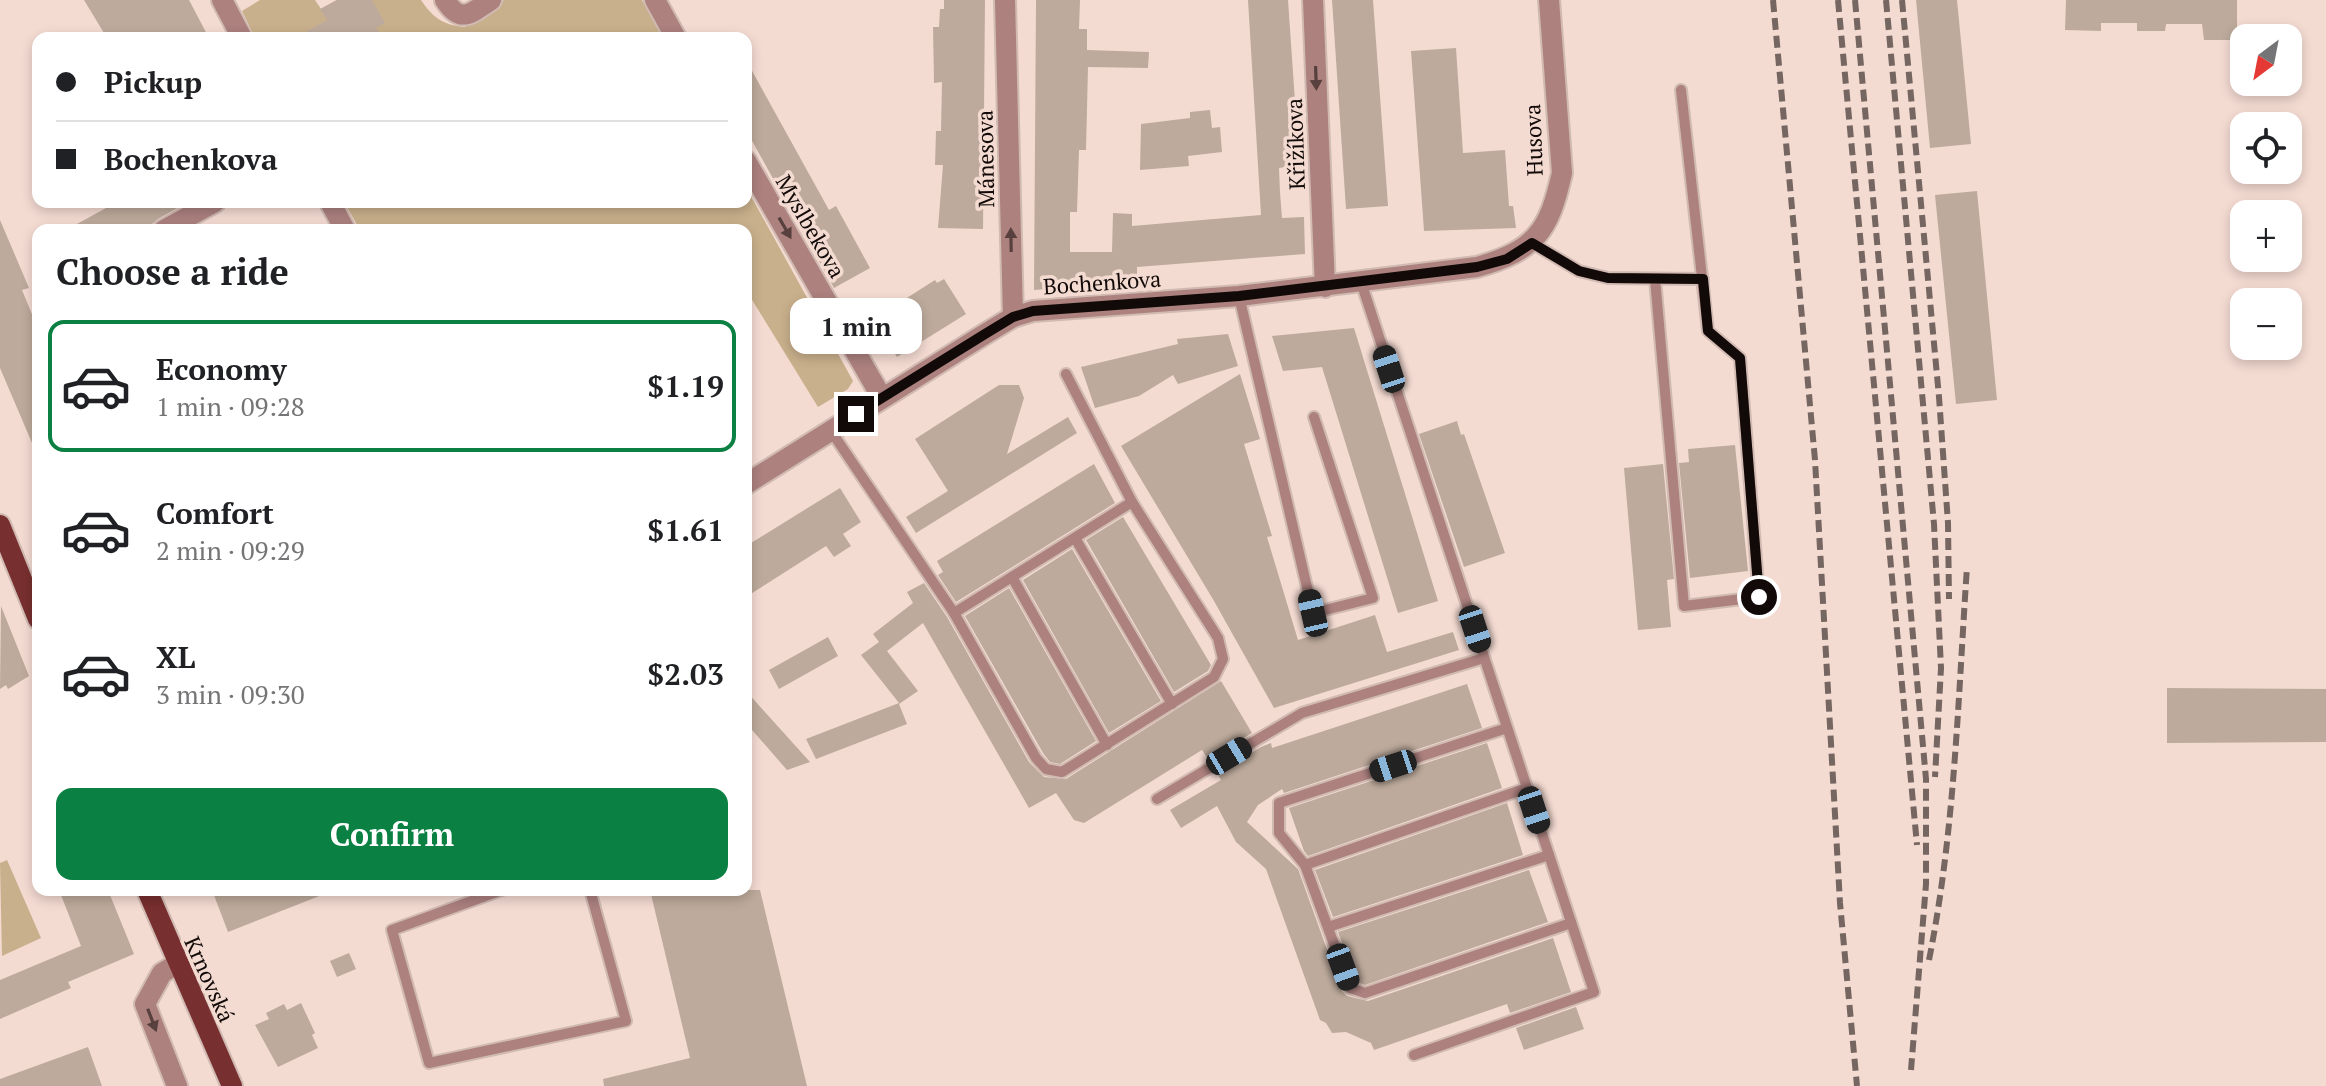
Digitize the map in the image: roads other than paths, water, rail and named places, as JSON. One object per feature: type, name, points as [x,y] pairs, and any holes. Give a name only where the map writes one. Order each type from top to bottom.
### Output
[{"type":"main road","points":[[0,525],[32,604]]},
{"type":"main road","name":"Krnovská","points":[[149,896],[232,1086]]},
{"type":"street","points":[[222,0],[239,32]]},
{"type":"street","points":[[445,0],[451,10],[468,15],[491,0]]},
{"type":"street","points":[[655,0],[673,32]]},
{"type":"street","name":"Mánesova","points":[[1005,0],[1013,317]]},
{"type":"street","name":"Křižíkova","points":[[1313,0],[1325,287]]},
{"type":"street","name":"Husova","points":[[1507,259],[1532,243],[1547,224],[1562,173],[1549,0]]},
{"type":"street","name":"Myslbekova","points":[[752,171],[882,398]]},
{"type":"street","points":[[175,224],[204,208]]},
{"type":"street","name":"Bochenkova","points":[[752,480],[1013,317],[1033,311],[1325,287],[1477,267],[1507,259]]},
{"type":"street","points":[[177,964],[162,973],[145,1004],[177,1086]]},
{"type":"lane","points":[[1655,279],[1684,606],[1759,597],[1740,358],[1708,331],[1681,90]]},
{"type":"lane","points":[[1532,243],[1579,271],[1608,278],[1703,279]]},
{"type":"lane","points":[[1361,282],[1594,992],[1414,1055]]},
{"type":"lane","points":[[1239,296],[1313,613],[1373,598],[1314,417]]},
{"type":"lane","points":[[831,431],[954,613],[1036,758],[1046,769],[1062,772],[1214,677],[1223,659],[1218,638],[1132,502],[1066,374]]},
{"type":"lane","points":[[954,613],[1132,502]]},
{"type":"lane","points":[[1075,538],[1172,704]]},
{"type":"lane","points":[[1012,577],[1107,745]]},
{"type":"lane","points":[[1157,799],[1302,713],[1484,658]]},
{"type":"lane","points":[[1507,728],[1279,803],[1279,833],[1305,865],[1350,988],[1365,993],[1571,923]]},
{"type":"lane","points":[[1305,865],[1527,788]]},
{"type":"lane","points":[[1328,927],[1549,855]]},
{"type":"lane","points":[[486,896],[392,930],[429,1063],[626,1021],[592,896]]},
{"type":"railway","points":[[1773,0],[1815,460],[1840,903],[1857,1086]]},
{"type":"railway","points":[[1838,0],[1917,845]]},
{"type":"railway","points":[[1855,0],[1926,779],[1926,884],[1911,1070]]},
{"type":"railway","points":[[1886,0],[1934,524],[1941,668],[1935,777]]},
{"type":"railway","points":[[1902,0],[1939,397],[1948,523],[1949,599]]},
{"type":"railway","points":[[1929,960],[1950,813],[1967,567]]}]
